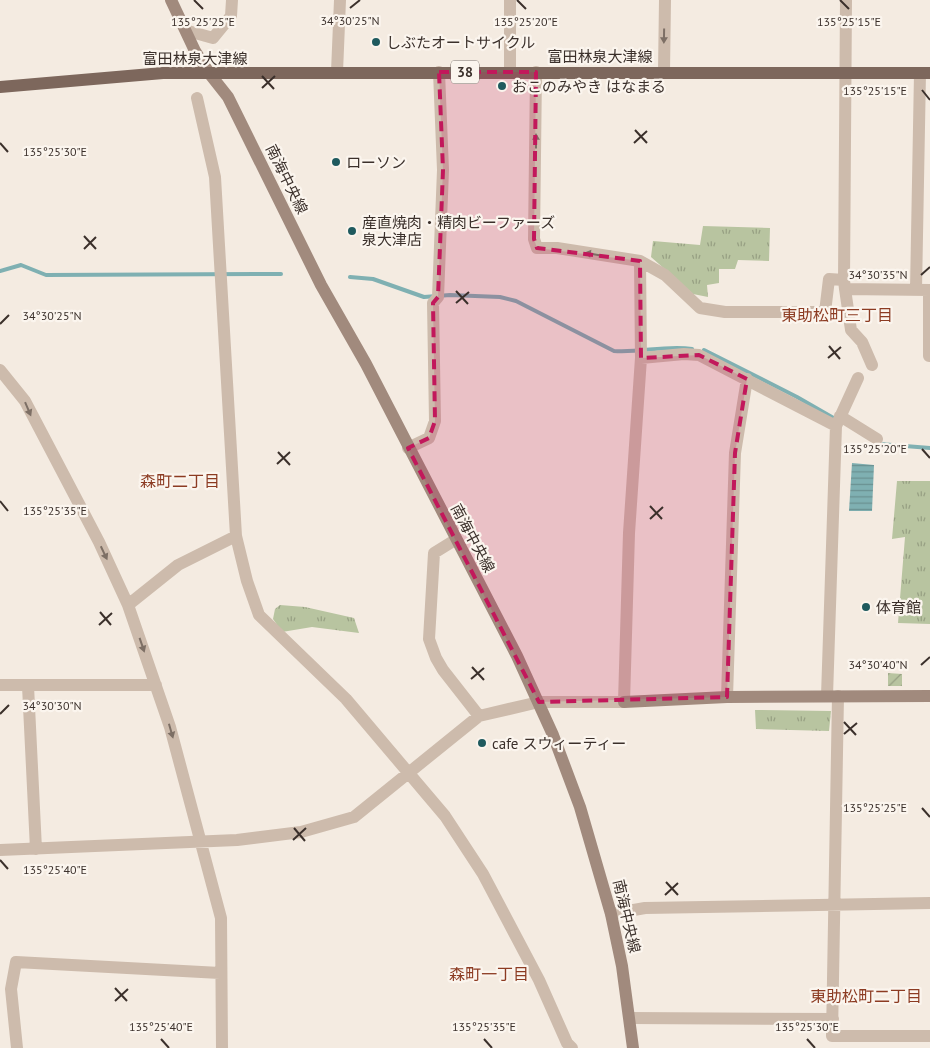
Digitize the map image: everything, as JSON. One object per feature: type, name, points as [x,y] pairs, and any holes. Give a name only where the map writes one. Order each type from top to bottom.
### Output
[{"type":"main road","name":"富田林泉大津線","points":[[0,87],[98,77],[163,73],[925,73]]},
{"type":"street","name":"南海中央線","points":[[171,0],[188,31],[196,51],[209,73],[228,97],[321,285],[366,364],[517,656],[538,702],[580,807],[611,914],[630,1018],[633,1048]]},
{"type":"street","points":[[188,31],[213,38],[231,16],[232,0]]},
{"type":"street","points":[[337,72],[340,0]]},
{"type":"street","points":[[510,0],[510,73]]},
{"type":"street","points":[[664,72],[665,0]]},
{"type":"street","points":[[846,0],[844,285],[851,330],[862,342],[872,364]]},
{"type":"street","points":[[408,448],[429,438],[435,421],[433,303],[438,294],[443,170],[438,72]]},
{"type":"street","points":[[536,72],[534,239],[537,248],[558,248],[640,261],[665,275],[700,308],[724,312],[825,312],[829,279],[844,285],[925,290]]},
{"type":"street","points":[[925,73],[925,290],[929,356]]},
{"type":"street","points":[[197,98],[215,177],[236,536],[247,580],[259,615],[311,663],[346,699],[445,816],[483,874],[539,980],[567,1043],[572,1048]]},
{"type":"street","points":[[624,702],[629,533],[641,354],[640,261]]},
{"type":"street","points":[[641,354],[699,356],[877,439]]},
{"type":"street","points":[[0,370],[25,401],[99,542],[128,605],[156,685],[202,841],[221,918],[222,1048]]},
{"type":"street","points":[[858,378],[839,420],[833,696],[836,903],[832,1042],[930,1036]]},
{"type":"street","points":[[727,697],[735,453],[747,379]]},
{"type":"street","points":[[128,605],[178,565],[236,536]]},
{"type":"street","points":[[456,540],[434,553],[430,639],[436,658],[443,670],[479,716]]},
{"type":"street","points":[[0,685],[156,685]]},
{"type":"street","points":[[28,686],[36,849]]},
{"type":"street","points":[[0,850],[237,840],[301,832],[354,817],[479,716],[538,702],[624,702],[727,697],[930,696]]},
{"type":"street","points":[[611,914],[645,908],[930,902]]},
{"type":"street","points":[[17,1048],[6,988],[16,962],[220,973]]},
{"type":"street","points":[[630,1018],[833,1019]]},
{"type":"highlighted area","points":[[439,72],[536,72],[534,239],[537,248],[640,261],[641,358],[699,355],[747,379],[735,453],[727,697],[539,702],[408,448],[429,438],[435,421],[433,303],[438,297],[443,170]]},
{"type":"green space","points":[[703,226],[770,228],[769,261],[738,260],[735,269],[719,269],[719,283],[707,285],[708,297],[693,294],[651,257],[653,241],[700,245]]},
{"type":"green space","points":[[897,481],[930,481],[930,624],[898,623],[905,537],[892,539]]},
{"type":"green space","points":[[280,605],[305,607],[354,618],[359,633],[312,627],[282,632],[273,619],[275,609]]},
{"type":"green space","points":[[888,673],[902,674],[902,686],[888,686]]},
{"type":"green space","points":[[755,710],[831,711],[829,731],[756,729]]},
{"type":"water","points":[[852,463],[874,465],[872,511],[849,511]]},
{"type":"waterway","points":[[0,271],[21,265],[46,275],[281,274]]},
{"type":"waterway","points":[[350,277],[373,279],[424,297],[450,295],[500,297],[516,301],[614,351],[672,348],[692,349]]},
{"type":"waterway","points":[[704,350],[797,397],[837,420]]},
{"type":"waterway","points":[[876,442],[880,444],[930,448]]},
{"type":"place","name":"しぶたオートサイクル","points":[[376,42]]},
{"type":"place","name":"おこのみやき はなまる","points":[[502,86]]},
{"type":"place","name":"ローソン","points":[[336,162]]},
{"type":"place","name":"産直焼肉・精肉ビーファーズ 泉大津店","points":[[352,231]]},
{"type":"place","name":"体育館","points":[[866,607]]},
{"type":"place","name":"cafe スウィーティー","points":[[482,743]]},
{"type":"district","name":"東助松町三丁目","points":[[837,315]]},
{"type":"district","name":"森町二丁目","points":[[180,481]]},
{"type":"district","name":"森町一丁目","points":[[489,974]]},
{"type":"district","name":"東助松町二丁目","points":[[866,996]]}]
